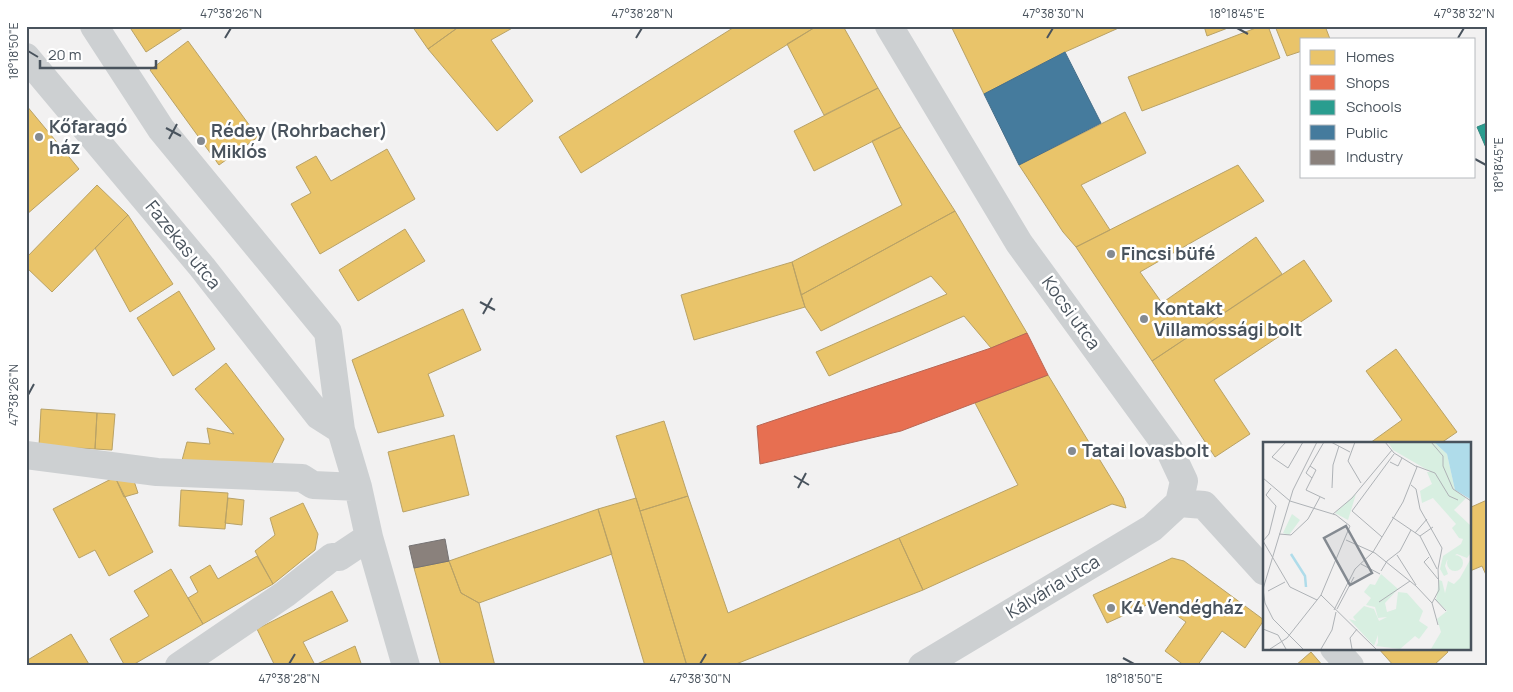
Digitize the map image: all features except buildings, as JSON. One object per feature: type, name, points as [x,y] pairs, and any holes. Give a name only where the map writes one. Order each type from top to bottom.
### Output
[{"type":"street","points":[[94,26],[161,129],[328,332],[341,430],[406,666]]},
{"type":"street","name":"Kocsi utca","points":[[889,26],[1019,243],[1169,449],[1184,481],[1179,503]]},
{"type":"street","name":"Fazekas utca","points":[[26,57],[202,266],[318,416],[341,430]]},
{"type":"street","points":[[26,455],[157,472],[302,478],[313,485],[358,487]]},
{"type":"street","points":[[1179,503],[1204,505],[1263,570]]},
{"type":"street","name":"Kálvária utca","points":[[922,666],[1152,528],[1179,503]]},
{"type":"street","points":[[179,666],[285,594],[332,557],[339,557],[369,537]]},
{"type":"street","points":[[1336,650],[1350,666]]},
{"type":"place","name":"Kőfaragó ház","points":[[39,137]]},
{"type":"place","name":"Rédey (Rohrbacher) Miklós","points":[[201,141]]},
{"type":"place","name":"Fincsi büfé","points":[[1111,254]]},
{"type":"place","name":"Kontakt Villamossági bolt","points":[[1144,319]]},
{"type":"place","name":"Tatai lovasbolt","points":[[1072,451]]},
{"type":"place","name":"K4 Vendégház","points":[[1111,608]]}]
